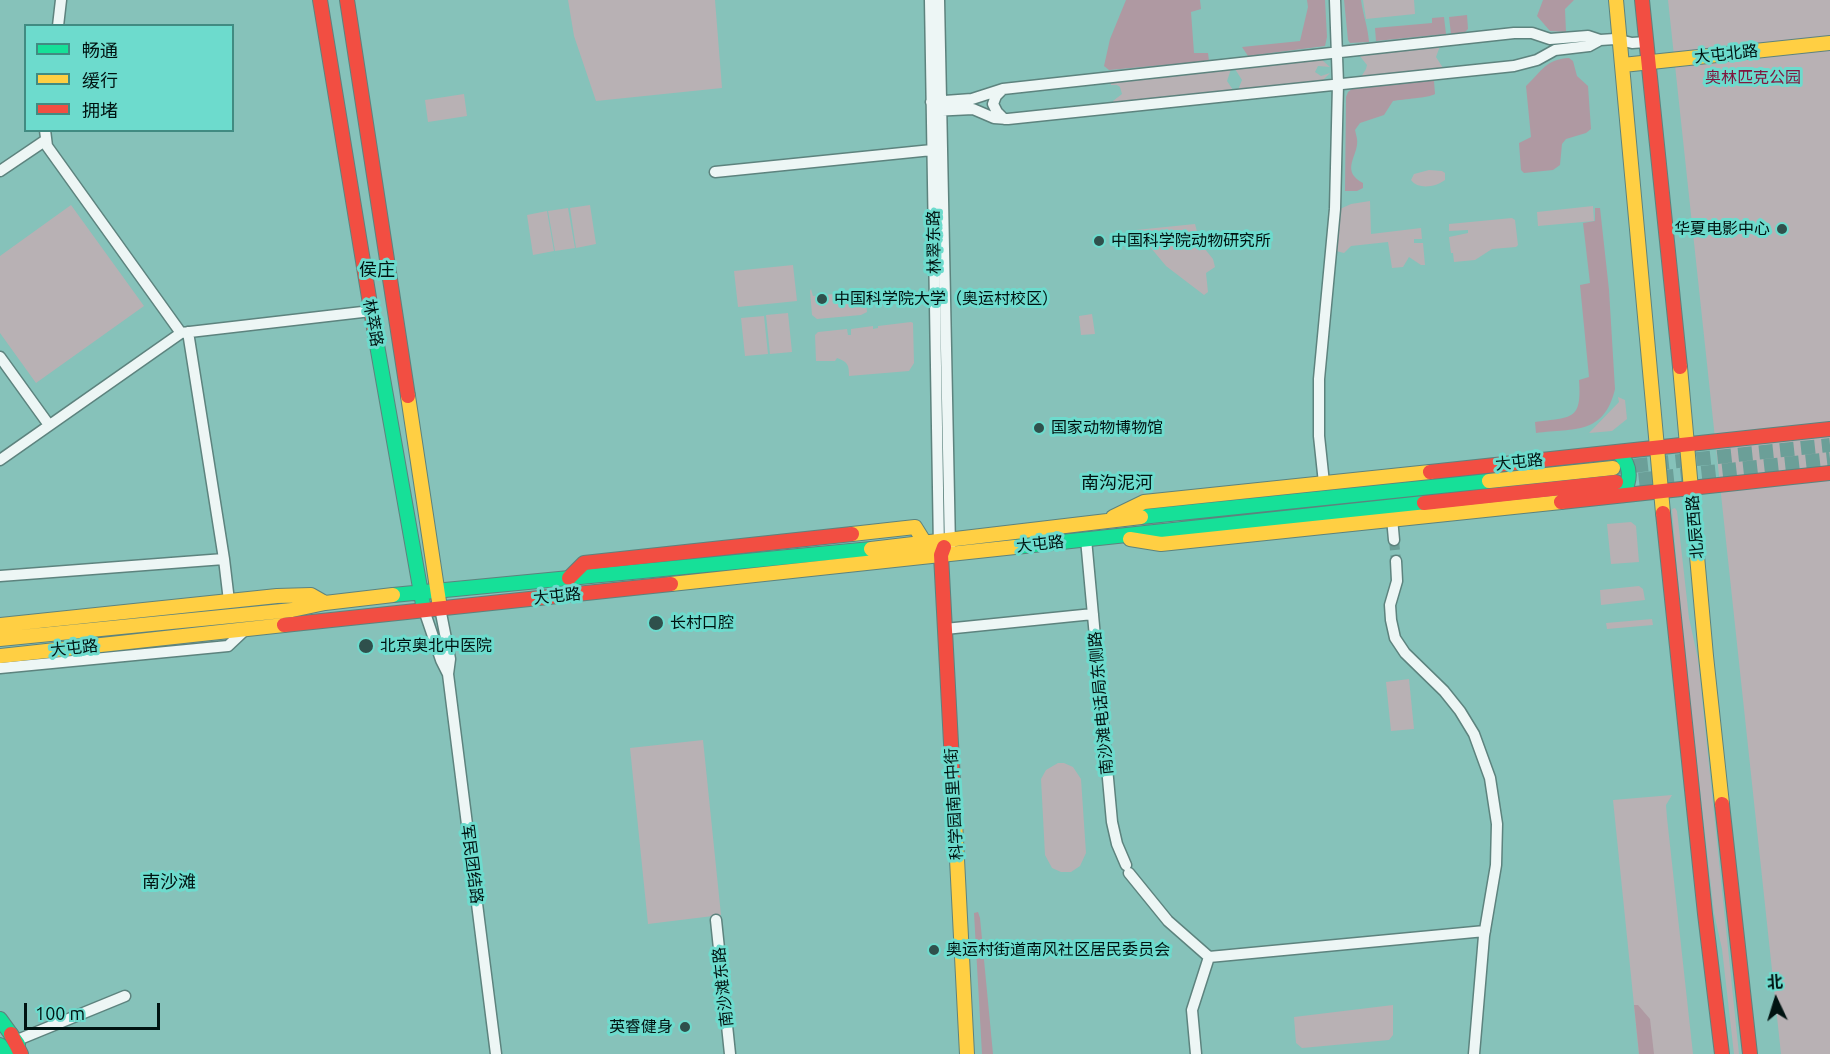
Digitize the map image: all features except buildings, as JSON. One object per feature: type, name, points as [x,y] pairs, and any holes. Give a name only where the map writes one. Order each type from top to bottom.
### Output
[{"type":"main road","name":"林萃路","points":[[320,0],[371,311],[424,610]]},
{"type":"main road","name":"林萃路","points":[[347,0],[440,608]]},
{"type":"main road","name":"北辰西路","points":[[1616,0],[1661,490],[1702,890],[1722,1054]]},
{"type":"main road","name":"北辰西路","points":[[1642,0],[1688,444],[1707,656],[1750,1054]]},
{"type":"main road","name":"大屯北路","points":[[1623,65],[1830,43]]},
{"type":"main road","name":"大屯路","points":[[1106,521],[1144,502],[1830,429]]},
{"type":"main road","points":[[1617,482],[1630,483],[1627,460],[1618,452]]},
{"type":"main road","name":"大屯路","points":[[0,656],[424,610],[941,548],[1106,521],[1617,482],[1661,490],[1830,472]]},
{"type":"main road","name":"大屯路","points":[[1113,536],[1161,544],[1392,518],[1617,482]]},
{"type":"main road","name":"大屯路","points":[[0,639],[292,610],[325,603],[436,590],[941,548],[1086,539],[1617,482]]},
{"type":"main road","name":"科学园南里中街","points":[[941,548],[969,1054]]},
{"type":"main road","points":[[415,562],[432,560]]},
{"type":"main road","points":[[0,625],[277,596],[311,595],[325,603]]},
{"type":"main road","points":[[85,616],[87,631]]},
{"type":"main road","points":[[0,1019],[23,1054]]},
{"type":"main road","points":[[0,1045],[6,1054]]},
{"type":"street","points":[[58,24],[61,0]]},
{"type":"street","name":"林翠东路","points":[[930,0],[936,106],[932,150],[941,548]]},
{"type":"street","name":"林翠东路","points":[[939,0],[936,106],[941,548]]},
{"type":"street","points":[[1324,483],[1319,435],[1319,378],[1332,249],[1338,84],[1335,0]]},
{"type":"street","points":[[936,106],[972,99],[1003,89],[1514,33],[1540,35],[1550,39],[1591,36],[1600,40]]},
{"type":"street","points":[[1540,35],[1543,46],[1541,58]]},
{"type":"street","points":[[936,106],[972,109],[994,118],[1004,119],[1514,66],[1541,58],[1556,50],[1589,46],[1600,40],[1646,42]]},
{"type":"street","points":[[1003,89],[996,96],[993,105],[1004,119]]},
{"type":"street","points":[[0,171],[45,135],[47,146],[185,333],[224,559],[229,601]]},
{"type":"street","points":[[715,172],[932,150]]},
{"type":"street","points":[[0,460],[185,333],[371,311]]},
{"type":"street","points":[[0,357],[49,425]]},
{"type":"street","points":[[1392,518],[1394,540]]},
{"type":"street","name":"南沙滩电话局东侧路","points":[[1086,539],[1112,822],[1117,844],[1128,869],[1168,921],[1209,957]]},
{"type":"street","points":[[941,548],[962,1054]]},
{"type":"street","points":[[0,576],[224,559]]},
{"type":"street","points":[[1396,561],[1397,581],[1390,605],[1395,638],[1405,653],[1444,691],[1460,711],[1474,734],[1490,778],[1497,824],[1496,865],[1485,931],[1474,1054]]},
{"type":"street","name":"军民团结路","points":[[440,608],[450,659],[448,674],[496,1054]]},
{"type":"street","name":"军民团结路","points":[[424,610],[448,674]]},
{"type":"street","points":[[947,629],[1093,614]]},
{"type":"street","points":[[0,668],[228,646],[246,629]]},
{"type":"street","name":"南沙滩东路","points":[[716,920],[730,1054]]},
{"type":"street","points":[[1196,1054],[1192,1010],[1209,957],[1485,931]]},
{"type":"street","points":[[13,1037],[125,996]]},
{"type":"green space","points":[[568,0],[715,0],[722,88],[596,101],[574,36]]},
{"type":"green space","points":[[1363,0],[1414,0],[1415,14],[1366,19]]},
{"type":"green space","name":"奥林匹克公园","points":[[1668,0],[1830,0],[1830,1054],[1781,1054]]},
{"type":"green space","points":[[1440,46],[1436,57],[1443,68],[1361,77],[1367,65],[1359,55]]},
{"type":"green space","points":[[1322,60],[1330,67],[1318,66],[1315,72],[1321,76],[1330,73],[1323,80],[1238,90],[1242,80],[1235,69]]},
{"type":"green space","points":[[1231,69],[1227,81],[1233,90],[1113,103],[1122,94],[1120,87],[1111,85],[1111,82]]},
{"type":"green space","points":[[464,94],[467,116],[428,122],[425,100]]},
{"type":"green space","points":[[1429,170],[1442,171],[1445,173],[1445,180],[1437,184],[1422,186],[1411,180],[1414,174]]},
{"type":"green space","points":[[1370,201],[1371,234],[1421,228],[1422,239],[1414,239],[1414,243],[1423,243],[1425,265],[1409,257],[1403,267],[1392,268],[1388,242],[1351,246],[1344,253],[1336,251],[1337,221],[1340,209],[1351,204]]},
{"type":"green space","points":[[71,205],[144,306],[36,383],[0,333],[0,256]]},
{"type":"green space","points":[[590,205],[596,244],[576,248],[570,208]]},
{"type":"green space","points":[[1593,206],[1594,221],[1538,226],[1537,212]]},
{"type":"green space","points":[[568,208],[575,248],[555,251],[548,211]]},
{"type":"green space","points":[[547,211],[554,251],[533,255],[527,215]]},
{"type":"green space","points":[[1512,218],[1515,220],[1518,245],[1516,247],[1492,249],[1475,260],[1454,262],[1449,237],[1468,233],[1468,230],[1449,231],[1449,224]]},
{"type":"green space","points":[[1195,224],[1200,243],[1213,259],[1215,267],[1206,273],[1208,292],[1204,295],[1166,266],[1136,230]]},
{"type":"green space","points":[[793,265],[797,301],[738,307],[734,271]]},
{"type":"green space","points":[[811,289],[813,296],[865,291],[867,312],[861,315],[817,319],[812,315]]},
{"type":"green space","points":[[788,313],[792,352],[770,354],[766,315]]},
{"type":"green space","points":[[1092,314],[1095,334],[1081,335],[1079,316]]},
{"type":"green space","points":[[764,316],[768,354],[745,356],[741,318]]},
{"type":"green space","points":[[913,323],[914,363],[909,371],[849,376],[847,364],[841,359],[816,361],[815,335],[818,332],[847,329],[848,335],[851,335],[851,329],[873,326],[873,329],[878,326]]},
{"type":"green space","points":[[1618,397],[1625,400],[1627,419],[1612,431],[1589,433],[1619,402]]},
{"type":"green space","points":[[1675,508],[1677,511],[1689,618],[1698,659],[1739,1054],[1734,1054],[1722,949],[1714,913],[1683,639],[1672,509]]},
{"type":"green space","points":[[1631,522],[1636,526],[1639,562],[1611,564],[1607,524]]},
{"type":"green space","points":[[1639,586],[1643,589],[1645,600],[1601,605],[1600,590]]},
{"type":"green space","points":[[1652,619],[1653,625],[1607,629],[1606,623]]},
{"type":"green space","points":[[1409,679],[1414,729],[1391,731],[1386,682]]},
{"type":"green space","points":[[703,740],[721,915],[648,924],[630,748]]},
{"type":"green space","points":[[1058,763],[1073,767],[1081,779],[1086,853],[1080,866],[1071,872],[1061,872],[1052,868],[1045,855],[1041,779],[1046,770]]},
{"type":"green space","points":[[1672,795],[1666,805],[1667,818],[1693,1054],[1639,1054],[1613,800]]},
{"type":"green space","points":[[1393,1005],[1393,1035],[1389,1040],[1302,1048],[1296,1043],[1294,1017]]},
{"type":"shaded area","points":[[1126,0],[1200,0],[1201,9],[1191,12],[1194,53],[1208,53],[1209,61],[1109,70],[1104,66],[1110,39]]},
{"type":"shaded area","points":[[1307,0],[1325,0],[1327,37],[1325,46],[1248,56],[1242,47],[1300,41],[1308,7]]},
{"type":"shaded area","points":[[1344,0],[1361,0],[1369,42],[1350,43],[1348,40]]},
{"type":"shaded area","points":[[1543,0],[1574,0],[1565,9],[1566,32],[1550,31],[1537,16]]},
{"type":"shaded area","points":[[1467,15],[1468,29],[1465,32],[1451,34],[1449,17]]},
{"type":"shaded area","points":[[1444,17],[1446,34],[1376,41],[1375,28],[1432,23],[1432,18]]},
{"type":"shaded area","points":[[1569,58],[1573,61],[1577,76],[1588,86],[1591,129],[1586,133],[1566,139],[1562,144],[1560,165],[1553,170],[1524,173],[1521,170],[1519,143],[1531,137],[1526,86],[1550,63]]},
{"type":"shaded area","points":[[1434,81],[1435,94],[1393,101],[1384,115],[1360,123],[1355,130],[1357,143],[1351,170],[1363,183],[1363,188],[1357,191],[1345,191],[1346,97],[1348,92],[1352,89]]},
{"type":"shaded area","points":[[1595,208],[1600,208],[1609,290],[1615,389],[1604,415],[1595,422],[1575,429],[1536,433],[1535,422],[1566,417],[1576,410],[1579,403],[1579,380],[1589,377],[1580,285],[1590,283],[1583,223],[1595,221]]},
{"type":"shaded area","points":[[978,912],[993,1054],[982,1054],[974,913]]},
{"type":"shaded area","points":[[1634,1005],[1638,1005],[1650,1019],[1654,1054],[1639,1054]]},
{"type":"tunnel","points":[[1613,468],[1830,445]]},
{"type":"tunnel","points":[[1618,482],[1830,459]]},
{"type":"tunnel","points":[[1394,540],[1396,561]]},
{"type":"traffic: fast","points":[[374,328],[424,610]]},
{"type":"traffic: fast","points":[[1618,452],[1626,462],[1629,472],[1628,483],[1623,494]]},
{"type":"traffic: fast","points":[[1141,517],[1489,481]]},
{"type":"traffic: fast","points":[[1015,547],[1424,503]]},
{"type":"traffic: fast","points":[[393,595],[871,549]]},
{"type":"traffic: fast","points":[[0,1019],[18,1044]]},
{"type":"traffic: fast","points":[[0,1045],[6,1054]]},
{"type":"traffic: slow","points":[[1616,0],[1663,513]]},
{"type":"traffic: slow","points":[[1623,65],[1830,43]]},
{"type":"traffic: slow","points":[[1680,367],[1722,804]]},
{"type":"traffic: slow","points":[[408,396],[440,608]]},
{"type":"traffic: slow","points":[[1489,481],[1613,468]]},
{"type":"traffic: slow","points":[[1113,517],[1144,502],[1430,472]]},
{"type":"traffic: slow","points":[[1130,539],[1161,544],[1561,502]]},
{"type":"traffic: slow","points":[[871,549],[1141,517]]},
{"type":"traffic: slow","points":[[852,534],[915,527],[925,543]]},
{"type":"traffic: slow","points":[[671,584],[1015,547]]},
{"type":"traffic: slow","points":[[0,625],[277,596],[311,595],[325,603]]},
{"type":"traffic: slow","points":[[0,639],[292,610],[325,603],[393,595]]},
{"type":"traffic: slow","points":[[0,656],[284,625]]},
{"type":"traffic: slow","points":[[953,781],[967,1054]]},
{"type":"traffic: jam","points":[[320,0],[374,328]]},
{"type":"traffic: jam","points":[[347,0],[408,396]]},
{"type":"traffic: jam","points":[[1642,0],[1680,367]]},
{"type":"traffic: jam","points":[[1430,472],[1830,429]]},
{"type":"traffic: jam","points":[[1561,502],[1830,473]]},
{"type":"traffic: jam","points":[[1424,503],[1616,482]]},
{"type":"traffic: jam","points":[[1663,513],[1722,1054]]},
{"type":"traffic: jam","points":[[569,578],[584,563],[852,534]]},
{"type":"traffic: jam","points":[[944,547],[941,555],[953,781]]},
{"type":"traffic: jam","points":[[284,625],[671,584]]},
{"type":"traffic: jam","points":[[1722,804],[1750,1054]]},
{"type":"traffic: jam","points":[[11,1034],[21,1054]]},
{"type":"place","name":"华夏电影中心","points":[[1782,229]]},
{"type":"place","name":"中国科学院动物研究所","points":[[1099,241]]},
{"type":"place","name":"中国科学院大学（奥运村校区）","points":[[822,299]]},
{"type":"place","name":"国家动物博物馆","points":[[1039,428]]},
{"type":"place","name":"长村口腔","points":[[656,623]]},
{"type":"place","name":"北京奥北中医院","points":[[366,646]]},
{"type":"place","name":"奥运村街道南风社区居民委员会","points":[[934,950]]},
{"type":"place","name":"英睿健身","points":[[685,1027]]},
{"type":"district","name":"侯庄","points":[[377,270]]},
{"type":"district","name":"南沟泥河","points":[[1117,483]]},
{"type":"district","name":"南沙滩","points":[[169,882]]}]
